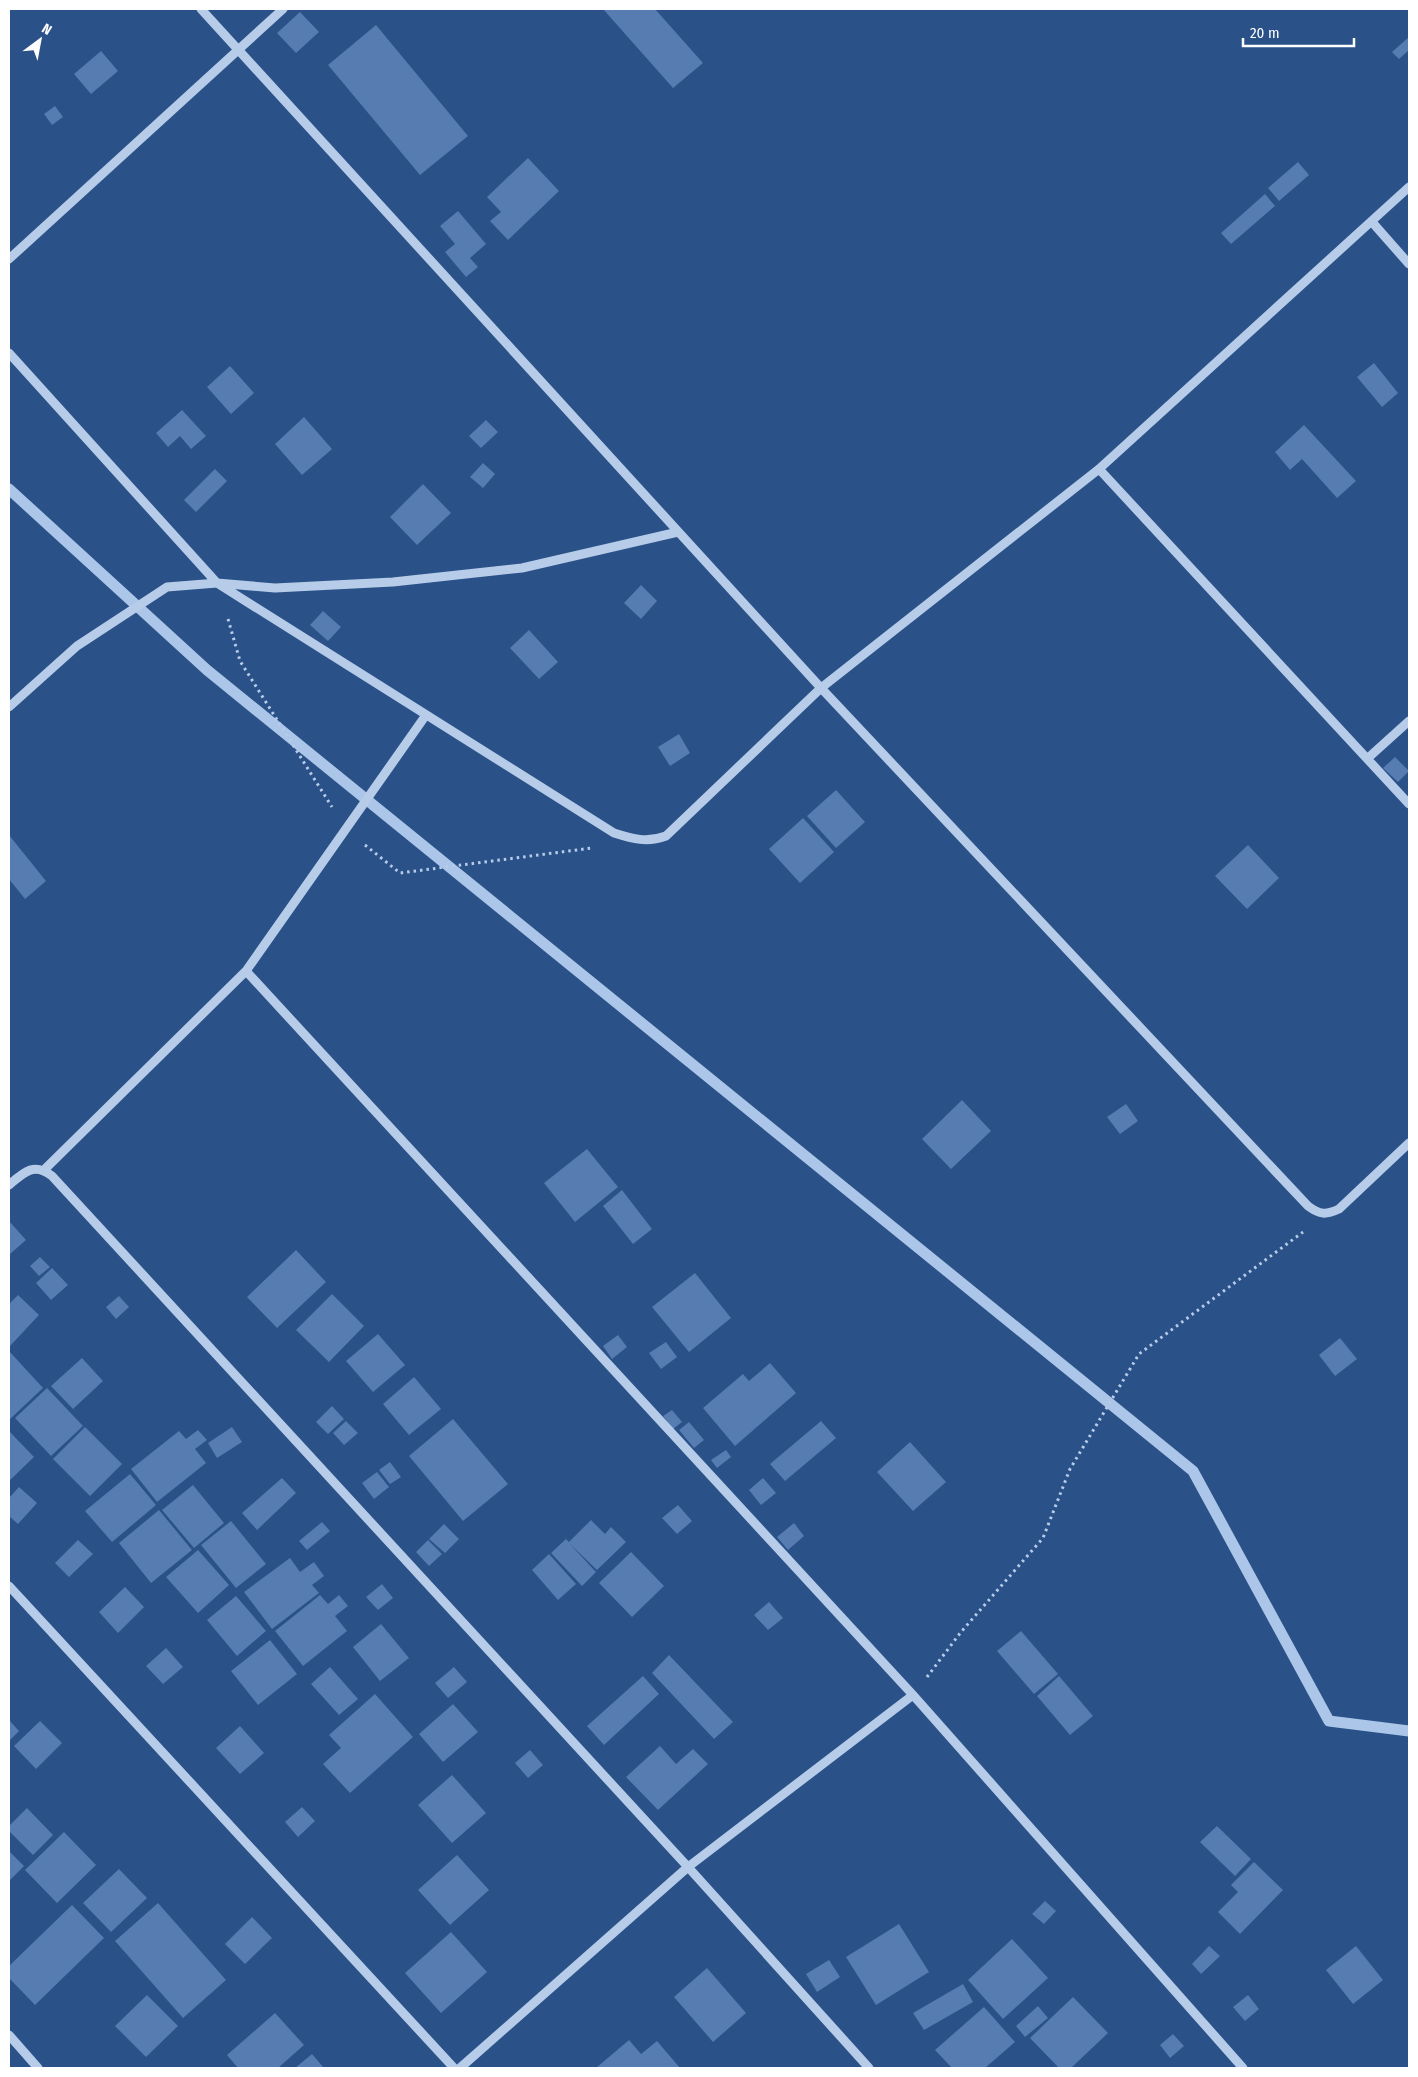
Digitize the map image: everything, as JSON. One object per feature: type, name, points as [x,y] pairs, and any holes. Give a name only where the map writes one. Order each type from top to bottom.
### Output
[{"type":"street","points":[[201,9],[821,688],[1308,1206],[1317,1213],[1328,1214],[1340,1209],[1409,1143]]},
{"type":"street","points":[[9,259],[282,9]]},
{"type":"street","points":[[9,352],[217,583],[614,833],[632,839],[652,841],[666,836],[821,688],[1100,469],[1409,187]]},
{"type":"street","points":[[1372,222],[1409,264]]},
{"type":"street","points":[[1100,469],[1409,804]]},
{"type":"street","points":[[9,707],[77,646],[167,587],[217,583],[275,588],[402,582],[522,568],[678,532]]},
{"type":"street","points":[[44,1170],[246,971],[426,715]]},
{"type":"street","points":[[1368,758],[1409,721]]},
{"type":"street","points":[[246,971],[913,1695],[1243,2068]]},
{"type":"street","points":[[9,1185],[26,1170],[34,1168],[44,1170],[688,1867],[869,2068]]},
{"type":"street","points":[[9,1586],[454,2068]]},
{"type":"street","points":[[460,2068],[688,1867],[913,1695]]},
{"type":"street","points":[[9,2035],[38,2068]]},
{"type":"path","points":[[913,1695],[961,1632],[1043,1538],[1070,1469],[1139,1354],[1328,1214]]},
{"type":"building","points":[[603,9],[655,9],[703,63],[673,88]]},
{"type":"building","points":[[300,12],[319,32],[296,53],[277,33]]},
{"type":"building","points":[[376,25],[468,136],[420,175],[328,65]]},
{"type":"building","points":[[1409,37],[1409,50],[1399,59],[1392,52]]},
{"type":"building","points":[[101,51],[118,71],[91,94],[74,74]]},
{"type":"building","points":[[55,106],[63,117],[52,125],[44,114]]},
{"type":"building","points":[[528,158],[559,191],[508,240],[490,221],[501,212],[487,197]]},
{"type":"building","points":[[1298,162],[1309,175],[1279,201],[1268,188]]},
{"type":"building","points":[[1265,194],[1275,206],[1231,244],[1221,233]]},
{"type":"building","points":[[458,211],[486,244],[470,258],[478,267],[466,277],[445,252],[455,244],[440,226]]},
{"type":"building","points":[[1374,363],[1398,393],[1382,407],[1357,377]]},
{"type":"building","points":[[230,366],[254,393],[231,414],[207,387]]},
{"type":"building","points":[[182,410],[206,436],[191,449],[180,436],[168,447],[156,433]]},
{"type":"building","points":[[304,417],[332,449],[302,475],[275,444]]},
{"type":"building","points":[[486,420],[498,432],[481,448],[469,436]]},
{"type":"building","points":[[1304,425],[1356,481],[1337,498],[1302,459],[1290,470],[1275,452]]},
{"type":"building","points":[[483,463],[495,474],[483,488],[470,477]]},
{"type":"building","points":[[215,469],[227,481],[196,512],[184,500]]},
{"type":"building","points":[[423,484],[451,513],[417,545],[390,517]]},
{"type":"building","points":[[641,585],[657,601],[641,619],[624,603]]},
{"type":"building","points":[[323,611],[341,627],[328,641],[310,625]]},
{"type":"building","points":[[529,630],[558,662],[539,679],[510,648]]},
{"type":"building","points":[[679,734],[690,753],[670,766],[658,747]]},
{"type":"building","points":[[1395,757],[1409,771],[1398,782],[1383,768]]},
{"type":"building","points":[[836,790],[865,822],[836,848],[807,816]]},
{"type":"building","points":[[803,818],[834,852],[800,883],[769,849]]},
{"type":"building","points":[[9,835],[46,881],[25,899],[9,879]]},
{"type":"building","points":[[1248,845],[1279,878],[1247,909],[1215,876]]},
{"type":"building","points":[[962,1100],[991,1131],[951,1169],[922,1139]]},
{"type":"building","points":[[1126,1104],[1138,1121],[1120,1134],[1107,1117]]},
{"type":"building","points":[[587,1149],[618,1187],[575,1222],[544,1183]]},
{"type":"building","points":[[622,1190],[652,1229],[633,1244],[603,1206]]},
{"type":"building","points":[[9,1221],[26,1240],[10,1254],[9,1253]]},
{"type":"building","points":[[296,1250],[326,1282],[277,1328],[247,1297]]},
{"type":"building","points":[[40,1257],[50,1267],[39,1276],[30,1266]]},
{"type":"building","points":[[52,1268],[68,1285],[51,1300],[36,1283]]},
{"type":"building","points":[[695,1273],[731,1318],[689,1352],[652,1307]]},
{"type":"building","points":[[332,1294],[364,1326],[329,1362],[296,1330]]},
{"type":"building","points":[[18,1295],[39,1315],[10,1346],[9,1304]]},
{"type":"building","points":[[119,1296],[129,1307],[116,1319],[106,1307]]},
{"type":"building","points":[[378,1334],[405,1365],[373,1392],[346,1361]]},
{"type":"building","points":[[618,1335],[627,1347],[612,1359],[603,1346]]},
{"type":"building","points":[[1340,1338],[1357,1359],[1335,1376],[1319,1355]]},
{"type":"building","points":[[666,1342],[677,1357],[661,1369],[649,1353]]},
{"type":"building","points":[[9,1353],[43,1388],[9,1420]]},
{"type":"building","points":[[82,1358],[103,1381],[73,1409],[51,1386]]},
{"type":"building","points":[[770,1363],[796,1393],[735,1446],[703,1408],[743,1374],[749,1381]]},
{"type":"building","points":[[414,1377],[441,1409],[409,1435],[383,1404]]},
{"type":"building","points":[[47,1388],[83,1426],[51,1456],[15,1418]]},
{"type":"building","points":[[332,1406],[344,1419],[328,1434],[316,1422]]},
{"type":"building","points":[[672,1410],[682,1422],[673,1429],[663,1416]]},
{"type":"building","points":[[453,1419],[508,1484],[463,1521],[409,1456]]},
{"type":"building","points":[[346,1421],[358,1433],[344,1445],[333,1433]]},
{"type":"building","points":[[821,1421],[836,1438],[785,1481],[770,1464]]},
{"type":"building","points":[[689,1422],[704,1440],[694,1448],[679,1430]]},
{"type":"building","points":[[85,1427],[122,1464],[90,1496],[53,1459]]},
{"type":"building","points":[[232,1427],[242,1442],[217,1458],[208,1443]]},
{"type":"building","points":[[198,1430],[207,1440],[195,1449],[206,1463],[157,1502],[131,1469],[179,1431],[186,1439]]},
{"type":"building","points":[[9,1431],[34,1457],[9,1481]]},
{"type":"building","points":[[910,1442],[946,1482],[913,1511],[877,1472]]},
{"type":"building","points":[[726,1450],[731,1457],[717,1468],[711,1460]]},
{"type":"building","points":[[390,1462],[401,1477],[390,1484],[379,1470]]},
{"type":"building","points":[[377,1472],[389,1487],[374,1499],[362,1483]]},
{"type":"building","points":[[130,1474],[156,1505],[112,1542],[85,1511]]},
{"type":"building","points":[[282,1478],[296,1493],[257,1530],[242,1513]]},
{"type":"building","points":[[763,1478],[776,1493],[761,1505],[749,1490]]},
{"type":"building","points":[[193,1485],[224,1523],[194,1548],[162,1510]]},
{"type":"building","points":[[19,1487],[37,1503],[18,1524],[9,1516],[9,1498]]},
{"type":"building","points":[[678,1505],[692,1521],[677,1534],[662,1518]]},
{"type":"building","points":[[159,1510],[192,1550],[151,1583],[119,1543]]},
{"type":"building","points":[[591,1520],[605,1534],[611,1527],[626,1542],[597,1570],[570,1544],[596,1572],[582,1586],[551,1553],[566,1539],[569,1542]]},
{"type":"building","points":[[231,1521],[266,1564],[236,1588],[201,1545]]},
{"type":"building","points":[[322,1522],[330,1531],[307,1550],[299,1541]]},
{"type":"building","points":[[794,1523],[804,1536],[788,1550],[777,1537]]},
{"type":"building","points":[[444,1524],[459,1539],[445,1553],[429,1539]]},
{"type":"building","points":[[78,1540],[93,1554],[69,1577],[55,1563]]},
{"type":"building","points":[[428,1540],[442,1554],[429,1566],[416,1552]]},
{"type":"building","points":[[198,1550],[229,1585],[198,1613],[166,1577]]},
{"type":"building","points":[[631,1552],[664,1586],[632,1617],[599,1583]]},
{"type":"building","points":[[549,1554],[576,1584],[558,1600],[532,1570]]},
{"type":"building","points":[[290,1558],[300,1572],[314,1562],[324,1576],[312,1585],[319,1593],[272,1629],[244,1592]]},
{"type":"building","points":[[382,1584],[393,1598],[378,1610],[366,1597]]},
{"type":"building","points":[[125,1587],[144,1607],[118,1633],[99,1612]]},
{"type":"building","points":[[320,1595],[328,1604],[339,1595],[348,1606],[335,1616],[347,1631],[303,1666],[275,1631]]},
{"type":"building","points":[[236,1596],[266,1631],[237,1656],[207,1620]]},
{"type":"building","points":[[769,1602],[783,1618],[768,1630],[754,1615]]},
{"type":"building","points":[[381,1624],[409,1658],[380,1681],[353,1647]]},
{"type":"building","points":[[1021,1631],[1058,1674],[1034,1694],[997,1651]]},
{"type":"building","points":[[270,1640],[297,1674],[258,1705],[231,1671]]},
{"type":"building","points":[[166,1648],[183,1667],[163,1684],[146,1666]]},
{"type":"building","points":[[669,1655],[733,1722],[714,1739],[652,1673]]},
{"type":"building","points":[[330,1667],[358,1699],[339,1715],[311,1684]]},
{"type":"building","points":[[454,1667],[467,1682],[448,1698],[435,1683]]},
{"type":"building","points":[[643,1676],[659,1694],[604,1745],[587,1726]]},
{"type":"building","points":[[1059,1676],[1093,1716],[1070,1735],[1037,1696]]},
{"type":"building","points":[[375,1694],[413,1737],[350,1793],[323,1764],[341,1748],[329,1735]]},
{"type":"building","points":[[453,1704],[478,1732],[443,1762],[419,1734]]},
{"type":"building","points":[[9,1720],[19,1731],[9,1741]]},
{"type":"building","points":[[40,1721],[62,1743],[36,1769],[14,1746]]},
{"type":"building","points":[[240,1726],[264,1753],[240,1774],[216,1748]]},
{"type":"building","points":[[660,1746],[676,1764],[693,1749],[708,1764],[658,1810],[626,1777]]},
{"type":"building","points":[[530,1750],[543,1765],[528,1778],[515,1763]]},
{"type":"building","points":[[452,1775],[486,1813],[452,1843],[418,1805]]},
{"type":"building","points":[[302,1807],[315,1821],[298,1837],[285,1822]]},
{"type":"building","points":[[27,1808],[53,1835],[33,1855],[9,1831],[9,1826]]},
{"type":"building","points":[[1217,1826],[1251,1859],[1235,1876],[1200,1842]]},
{"type":"building","points":[[64,1832],[96,1865],[57,1903],[25,1870]]},
{"type":"building","points":[[9,1851],[24,1866],[9,1881]]},
{"type":"building","points":[[457,1855],[489,1890],[450,1925],[418,1890]]},
{"type":"building","points":[[1254,1862],[1283,1890],[1240,1934],[1218,1912],[1238,1892],[1231,1885]]},
{"type":"building","points":[[119,1869],[147,1898],[111,1932],[83,1903]]},
{"type":"building","points":[[1045,1901],[1056,1911],[1044,1924],[1032,1914]]},
{"type":"building","points":[[158,1903],[226,1980],[183,2018],[115,1941]]},
{"type":"building","points":[[72,1905],[104,1938],[35,2005],[9,1978],[9,1966]]},
{"type":"building","points":[[252,1917],[272,1938],[245,1964],[225,1944]]},
{"type":"building","points":[[899,1924],[929,1972],[876,2005],[846,1957]]},
{"type":"building","points":[[451,1932],[487,1972],[441,2013],[405,1973]]},
{"type":"building","points":[[1012,1939],[1048,1978],[1003,2019],[968,1980]]},
{"type":"building","points":[[1209,1946],[1220,1956],[1201,1974],[1192,1964]]},
{"type":"building","points":[[1356,1946],[1383,1980],[1353,2004],[1326,1970]]},
{"type":"building","points":[[829,1960],[840,1977],[817,1992],[806,1974]]},
{"type":"building","points":[[707,1968],[746,2013],[713,2042],[674,1997]]},
{"type":"building","points":[[963,1984],[973,2002],[924,2030],[913,2013]]},
{"type":"building","points":[[147,1995],[178,2026],[146,2057],[115,2026]]},
{"type":"building","points":[[1248,1995],[1259,2009],[1245,2021],[1233,2007]]},
{"type":"building","points":[[1073,1997],[1108,2033],[1071,2068],[1059,2068],[1030,2038]]},
{"type":"building","points":[[1038,2006],[1048,2018],[1025,2037],[1016,2026]]},
{"type":"building","points":[[984,2007],[1015,2042],[985,2068],[952,2068],[935,2050]]},
{"type":"building","points":[[275,2013],[304,2045],[278,2068],[238,2068],[227,2055]]},
{"type":"building","points":[[1173,2034],[1184,2046],[1170,2058],[1160,2045]]},
{"type":"building","points":[[629,2040],[641,2054],[657,2041],[680,2068],[596,2068]]},
{"type":"building","points":[[312,2054],[324,2068],[295,2068]]},
{"type":"waterway","points":[[9,489],[207,670],[1193,1471],[1329,1721],[1409,1731]]}]
